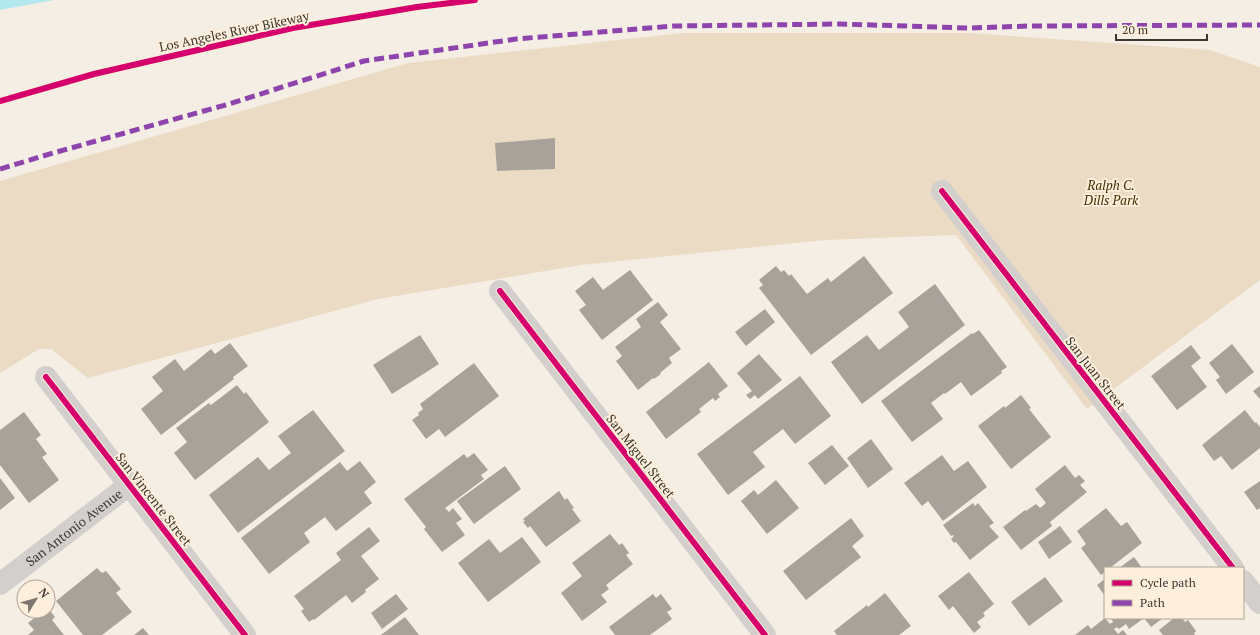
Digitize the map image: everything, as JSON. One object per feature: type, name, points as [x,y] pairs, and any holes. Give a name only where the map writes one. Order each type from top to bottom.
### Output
[{"type":"street","name":"San Juan Street","points":[[942,190],[1232,567]]},
{"type":"street","name":"San Miguel Street","points":[[500,291],[765,635]]},
{"type":"street","name":"San Vincente Street","points":[[46,377],[245,635]]},
{"type":"street","name":"San Antonio Avenue","points":[[0,584],[129,485]]},
{"type":"street","points":[[1244,582],[1260,604]]},
{"type":"green space","name":"Ralph C. Dills Park","points":[[682,33],[969,33],[1210,50],[1260,67],[1260,280],[1087,409],[956,235],[825,240],[581,265],[378,299],[88,378],[51,349],[39,349],[0,373],[0,181],[408,63]]},
{"type":"water","points":[[0,0],[54,0],[0,10]]},
{"type":"building","points":[[555,138],[555,169],[497,171],[495,143]]},
{"type":"building","points":[[864,256],[893,293],[811,355],[759,288],[763,285],[759,280],[776,266],[781,272],[784,270],[789,276],[791,274],[807,294],[828,278],[831,282]]},
{"type":"building","points":[[630,270],[653,300],[602,340],[579,310],[586,305],[575,291],[593,277],[603,290]]},
{"type":"building","points":[[935,284],[965,325],[862,404],[831,362],[867,335],[879,350],[909,327],[898,312]]},
{"type":"building","points":[[658,302],[668,315],[660,322],[681,349],[669,358],[672,363],[660,373],[661,374],[654,379],[653,378],[638,390],[616,361],[622,356],[615,347],[641,327],[636,319]]},
{"type":"building","points":[[765,309],[775,322],[746,346],[735,332]]},
{"type":"building","points":[[979,330],[1007,367],[1001,371],[1002,373],[971,396],[961,382],[931,403],[943,419],[912,442],[881,401],[972,333],[973,334]]},
{"type":"building","points":[[420,335],[439,364],[392,394],[373,365]]},
{"type":"building","points":[[230,343],[248,366],[233,377],[234,379],[161,435],[141,409],[163,391],[152,377],[175,359],[184,371],[211,349],[215,354]]},
{"type":"building","points":[[1232,344],[1254,372],[1226,394],[1216,380],[1220,377],[1209,363]]},
{"type":"building","points":[[1191,345],[1201,358],[1191,366],[1207,387],[1177,410],[1151,376]]},
{"type":"building","points":[[759,354],[782,380],[758,399],[755,395],[750,399],[746,395],[752,391],[737,373]]},
{"type":"building","points":[[709,362],[728,386],[718,394],[720,397],[715,401],[713,398],[699,409],[701,412],[666,439],[646,412]]},
{"type":"building","points":[[474,363],[499,396],[445,437],[439,429],[426,439],[412,420],[419,415],[418,413],[423,409],[420,404]]},
{"type":"building","points":[[800,376],[831,416],[795,444],[783,429],[753,452],[765,467],[728,495],[697,454]]},
{"type":"building","points":[[237,385],[244,394],[246,392],[269,422],[195,480],[174,453],[187,442],[176,428],[209,403],[211,405]]},
{"type":"building","points":[[1260,386],[1260,399],[1253,391]]},
{"type":"building","points":[[1021,395],[1031,408],[1029,409],[1051,437],[1011,469],[978,426]]},
{"type":"building","points":[[313,410],[345,451],[238,533],[209,495],[258,457],[269,470],[291,453],[278,436]]},
{"type":"building","points":[[1245,410],[1260,427],[1260,448],[1232,470],[1221,456],[1214,461],[1202,445]]},
{"type":"building","points":[[24,412],[41,435],[36,439],[47,454],[42,457],[59,480],[29,503],[0,465],[0,430]]},
{"type":"building","points":[[871,439],[893,469],[868,488],[847,458]]},
{"type":"building","points":[[832,445],[849,466],[825,485],[808,463]]},
{"type":"building","points":[[474,453],[488,470],[481,475],[484,479],[445,508],[449,512],[453,508],[462,519],[456,523],[465,535],[442,552],[424,529],[426,527],[404,499],[464,454],[467,458]]},
{"type":"building","points":[[942,455],[954,471],[968,461],[987,487],[943,521],[928,501],[922,506],[904,483]]},
{"type":"building","points":[[360,461],[376,482],[364,492],[372,503],[336,531],[325,517],[304,533],[310,542],[269,574],[241,538],[340,462],[347,471]]},
{"type":"building","points":[[1065,465],[1075,478],[1079,475],[1085,481],[1080,485],[1087,492],[1050,522],[1052,526],[1021,550],[1003,527],[1025,510],[1026,511],[1036,504],[1040,508],[1046,503],[1035,489]]},
{"type":"building","points":[[505,466],[521,489],[474,524],[457,501]]},
{"type":"building","points":[[0,478],[15,498],[0,510]]},
{"type":"building","points":[[776,480],[799,508],[767,534],[741,501],[754,490],[758,495]]},
{"type":"building","points":[[1260,481],[1260,508],[1257,510],[1244,492]]},
{"type":"building","points":[[559,491],[565,500],[567,498],[574,508],[572,509],[581,521],[546,547],[530,526],[528,528],[523,522],[525,521],[523,519]]},
{"type":"building","points":[[973,503],[975,506],[978,503],[994,523],[989,526],[999,537],[970,560],[956,542],[954,543],[951,539],[954,536],[951,536],[943,525]]},
{"type":"building","points":[[1106,508],[1121,526],[1127,522],[1142,543],[1111,567],[1104,567],[1104,573],[1101,575],[1081,548],[1086,544],[1077,531]]},
{"type":"building","points":[[851,518],[864,536],[852,546],[861,557],[806,600],[783,571]]},
{"type":"building","points":[[1060,526],[1072,542],[1049,559],[1038,542]]},
{"type":"building","points":[[369,527],[380,541],[361,556],[379,579],[352,603],[346,595],[314,620],[313,619],[309,622],[301,611],[304,609],[294,596],[341,560],[336,553]]},
{"type":"building","points":[[610,534],[619,545],[622,543],[629,553],[626,555],[633,564],[606,585],[609,589],[601,595],[607,602],[582,621],[561,593],[582,576],[572,563]]},
{"type":"building","points":[[522,537],[541,562],[488,602],[458,563],[489,539],[500,553]]},
{"type":"building","points":[[1134,557],[1141,567],[1120,567]]},
{"type":"building","points":[[97,568],[102,573],[106,571],[121,589],[116,593],[132,612],[102,635],[83,635],[56,601]]},
{"type":"building","points":[[969,572],[994,604],[983,613],[985,616],[977,622],[981,627],[974,633],[953,606],[949,610],[938,596]]},
{"type":"building","points":[[1045,577],[1063,601],[1029,626],[1011,602]]},
{"type":"building","points":[[1104,580],[1104,595],[1097,585]]},
{"type":"building","points":[[885,593],[911,626],[899,635],[837,635],[834,631]]},
{"type":"building","points":[[396,594],[408,609],[382,629],[371,613]]},
{"type":"building","points":[[653,594],[656,598],[661,594],[672,609],[667,612],[672,619],[650,635],[615,635],[609,627]]},
{"type":"building","points":[[405,617],[419,635],[381,635]]},
{"type":"building","points":[[33,619],[53,619],[52,620],[64,635],[28,635],[34,630],[28,623]]},
{"type":"building","points":[[1104,619],[1110,624],[1113,622],[1112,619],[1143,619],[1129,629],[1126,624],[1119,629],[1117,627],[1114,629],[1118,634],[1123,630],[1127,635],[1075,635],[1088,625],[1091,629]]},
{"type":"building","points":[[1145,619],[1162,619],[1151,627]]},
{"type":"building","points":[[1173,619],[1183,619],[1185,622],[1188,620],[1196,631],[1194,633],[1195,635],[1163,635],[1159,630]]},
{"type":"building","points":[[143,628],[149,635],[134,635]]},
{"type":"marked path","points":[[0,169],[229,104],[364,61],[516,39],[674,26],[840,24],[969,28],[1029,26],[1260,25]]},
{"type":"cycle path","name":"Los Angeles River Bikeway","points":[[0,101],[94,74],[293,28],[417,7],[475,0]]},
{"type":"cycle path","points":[[942,191],[1232,567]]},
{"type":"cycle path","points":[[500,291],[765,635]]},
{"type":"cycle path","points":[[46,377],[245,635]]}]
